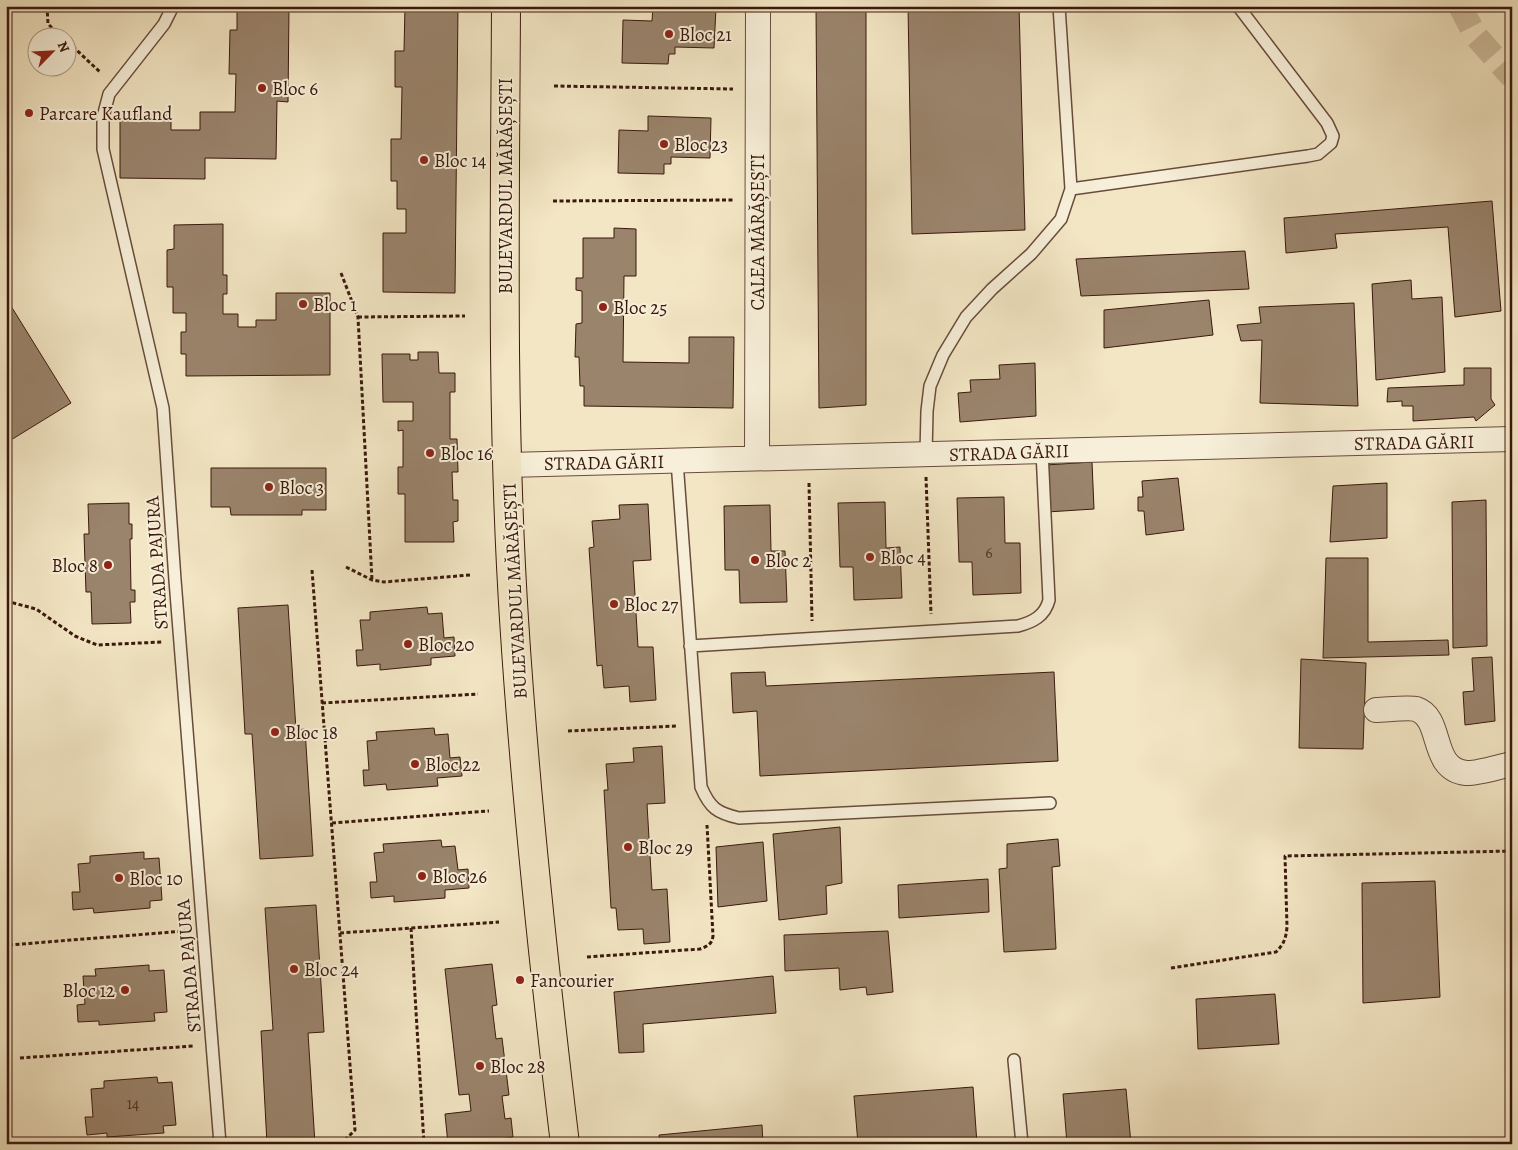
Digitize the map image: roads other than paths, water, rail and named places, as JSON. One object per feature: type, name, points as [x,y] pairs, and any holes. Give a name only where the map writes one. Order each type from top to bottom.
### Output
[{"type":"main road","name":"BULEVARDUL MĂRĂȘEȘTI","points":[[506,6],[504,272],[507,465],[514,618],[524,752],[551,1027],[565,1144]]},
{"type":"street","name":"CALEA MĂRĂȘEȘTI","points":[[757,458],[758,6]]},
{"type":"street","name":"STRADA GĂRII","points":[[507,465],[1512,439]]},
{"type":"street","points":[[1376,710],[1416,709],[1426,716],[1433,728],[1445,761],[1453,769],[1467,773],[1512,764]]},
{"type":"lane","name":"STRADA PAJURA","points":[[173,6],[164,24],[109,94],[103,117],[103,149],[163,408],[220,1144]]},
{"type":"lane","points":[[926,454],[927,411],[930,386],[943,355],[966,316],[992,289],[1031,254],[1062,219],[1071,189],[1059,6]]},
{"type":"lane","points":[[1071,189],[1308,156],[1318,154],[1331,143],[1332,136],[1327,123],[1238,6]]},
{"type":"lane","points":[[690,646],[1028,624],[1046,610],[1049,590],[1042,451]]},
{"type":"lane","points":[[677,461],[701,787],[715,810],[739,818],[1050,804]]},
{"type":"lane","points":[[1014,1060],[1022,1144]]},
{"type":"tunnel","points":[[1460,6],[1475,35],[1512,77]]},
{"type":"place","name":"Bloc 21","points":[[669,34]]},
{"type":"place","name":"Bloc 6","points":[[262,88]]},
{"type":"place","name":"Parcare Kaufland","points":[[29,113]]},
{"type":"place","name":"Bloc 23","points":[[664,144]]},
{"type":"place","name":"Bloc 14","points":[[424,160]]},
{"type":"place","name":"Bloc 1","points":[[303,304]]},
{"type":"place","name":"Bloc 25","points":[[603,307]]},
{"type":"place","name":"Bloc 16","points":[[430,453]]},
{"type":"place","name":"Bloc 3","points":[[269,487]]},
{"type":"place","name":"Bloc 4","points":[[870,557]]},
{"type":"place","name":"Bloc 2","points":[[755,560]]},
{"type":"place","name":"Bloc 8","points":[[108,565]]},
{"type":"place","name":"Bloc 27","points":[[614,604]]},
{"type":"place","name":"Bloc 20","points":[[408,644]]},
{"type":"place","name":"Bloc 18","points":[[275,732]]},
{"type":"place","name":"Bloc 22","points":[[415,764]]},
{"type":"place","name":"Bloc 29","points":[[628,847]]},
{"type":"place","name":"Bloc 26","points":[[422,876]]},
{"type":"place","name":"Bloc 10","points":[[119,878]]},
{"type":"place","name":"Bloc 24","points":[[294,969]]},
{"type":"place","name":"Fancourier","points":[[520,980]]},
{"type":"place","name":"Bloc 12","points":[[125,990]]},
{"type":"place","name":"Bloc 28","points":[[480,1066]]}]
